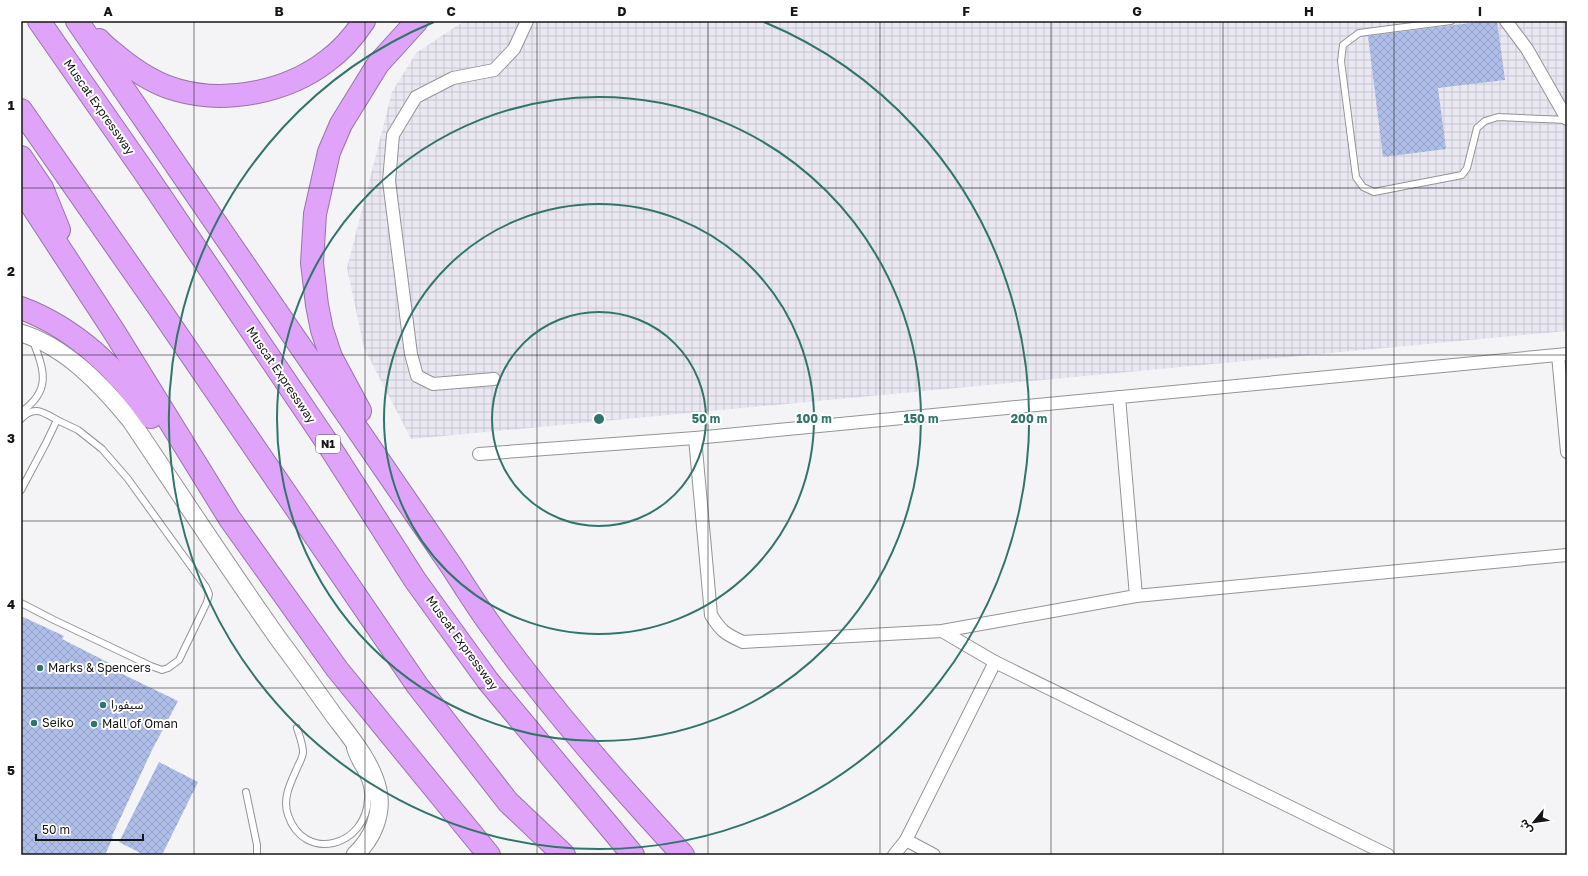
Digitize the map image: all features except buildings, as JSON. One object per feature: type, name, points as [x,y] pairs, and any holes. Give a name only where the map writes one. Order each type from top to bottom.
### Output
[{"type":"highway","name":"Muscat Expressway","points":[[39,21],[147,176],[326,442],[415,580],[488,681],[633,855]]},
{"type":"highway","points":[[76,21],[452,567],[491,627],[572,730],[622,789],[682,855]]},
{"type":"highway","points":[[84,21],[100,41],[131,68],[154,80],[177,90],[203,95],[226,95],[259,92],[283,85],[306,74],[327,62],[336,54],[364,21]]},
{"type":"highway","points":[[415,22],[378,64],[341,124],[330,152],[315,214],[312,263],[317,305],[322,330],[331,357],[350,395],[404,482],[452,567]]},
{"type":"highway","points":[[21,110],[159,308],[416,685],[508,802],[564,855]]},
{"type":"highway","points":[[21,157],[42,188],[79,278]]},
{"type":"highway","points":[[21,189],[79,278],[230,519],[337,669],[489,855]]},
{"type":"highway","points":[[21,308],[52,322],[79,339],[125,382],[145,407],[202,491],[230,519]]},
{"type":"street","points":[[494,379],[433,384],[417,376],[411,354],[389,181],[393,135],[416,97],[452,78],[494,70],[514,49],[527,21]]},
{"type":"street","points":[[1506,21],[1527,49],[1567,120]]},
{"type":"street","points":[[26,335],[67,358],[96,382],[117,403],[131,421],[279,639],[351,738],[374,777],[378,790],[379,803],[378,816],[374,829],[362,849],[355,855]]},
{"type":"street","points":[[479,454],[695,438],[1563,354],[1567,452]]},
{"type":"street","points":[[1119,397],[1136,596]]},
{"type":"street","points":[[695,438],[711,615],[718,627],[727,635],[743,642],[942,630],[1136,596],[1567,555]]},
{"type":"street","points":[[942,630],[995,662],[1388,855]]},
{"type":"street","points":[[894,855],[906,840],[995,662]]},
{"type":"street","points":[[906,840],[934,855]]},
{"type":"lane","points":[[1451,21],[1359,33],[1343,45],[1341,61],[1356,177],[1363,187],[1374,192],[1462,175],[1468,168],[1477,128],[1485,122],[1498,117],[1567,120]]},
{"type":"lane","points":[[21,412],[31,405],[38,396],[42,387],[44,376],[43,366],[26,335]]},
{"type":"lane","points":[[21,419],[32,412],[40,410],[90,438],[128,480],[206,587],[209,594],[207,602],[178,660],[168,668],[162,670],[21,603]]},
{"type":"lane","points":[[21,490],[57,420]]},
{"type":"lane","points":[[297,728],[303,751],[288,789],[286,806],[290,820],[297,831],[312,841],[321,844],[339,842],[348,838],[355,832],[365,816],[368,802],[368,787],[352,753],[351,738]]},
{"type":"lane","points":[[246,792],[257,845],[257,855]]},
{"type":"shaded area","points":[[464,21],[1567,21],[1567,331],[411,439],[364,348],[347,268],[392,92],[416,53]]},
{"type":"place","name":"Marks & Spencers","points":[[40,668]]},
{"type":"place","name":"سيفورا","points":[[103,705]]},
{"type":"place","name":"Seiko","points":[[34,723]]},
{"type":"place","name":"Mall of Oman","points":[[94,724]]}]
